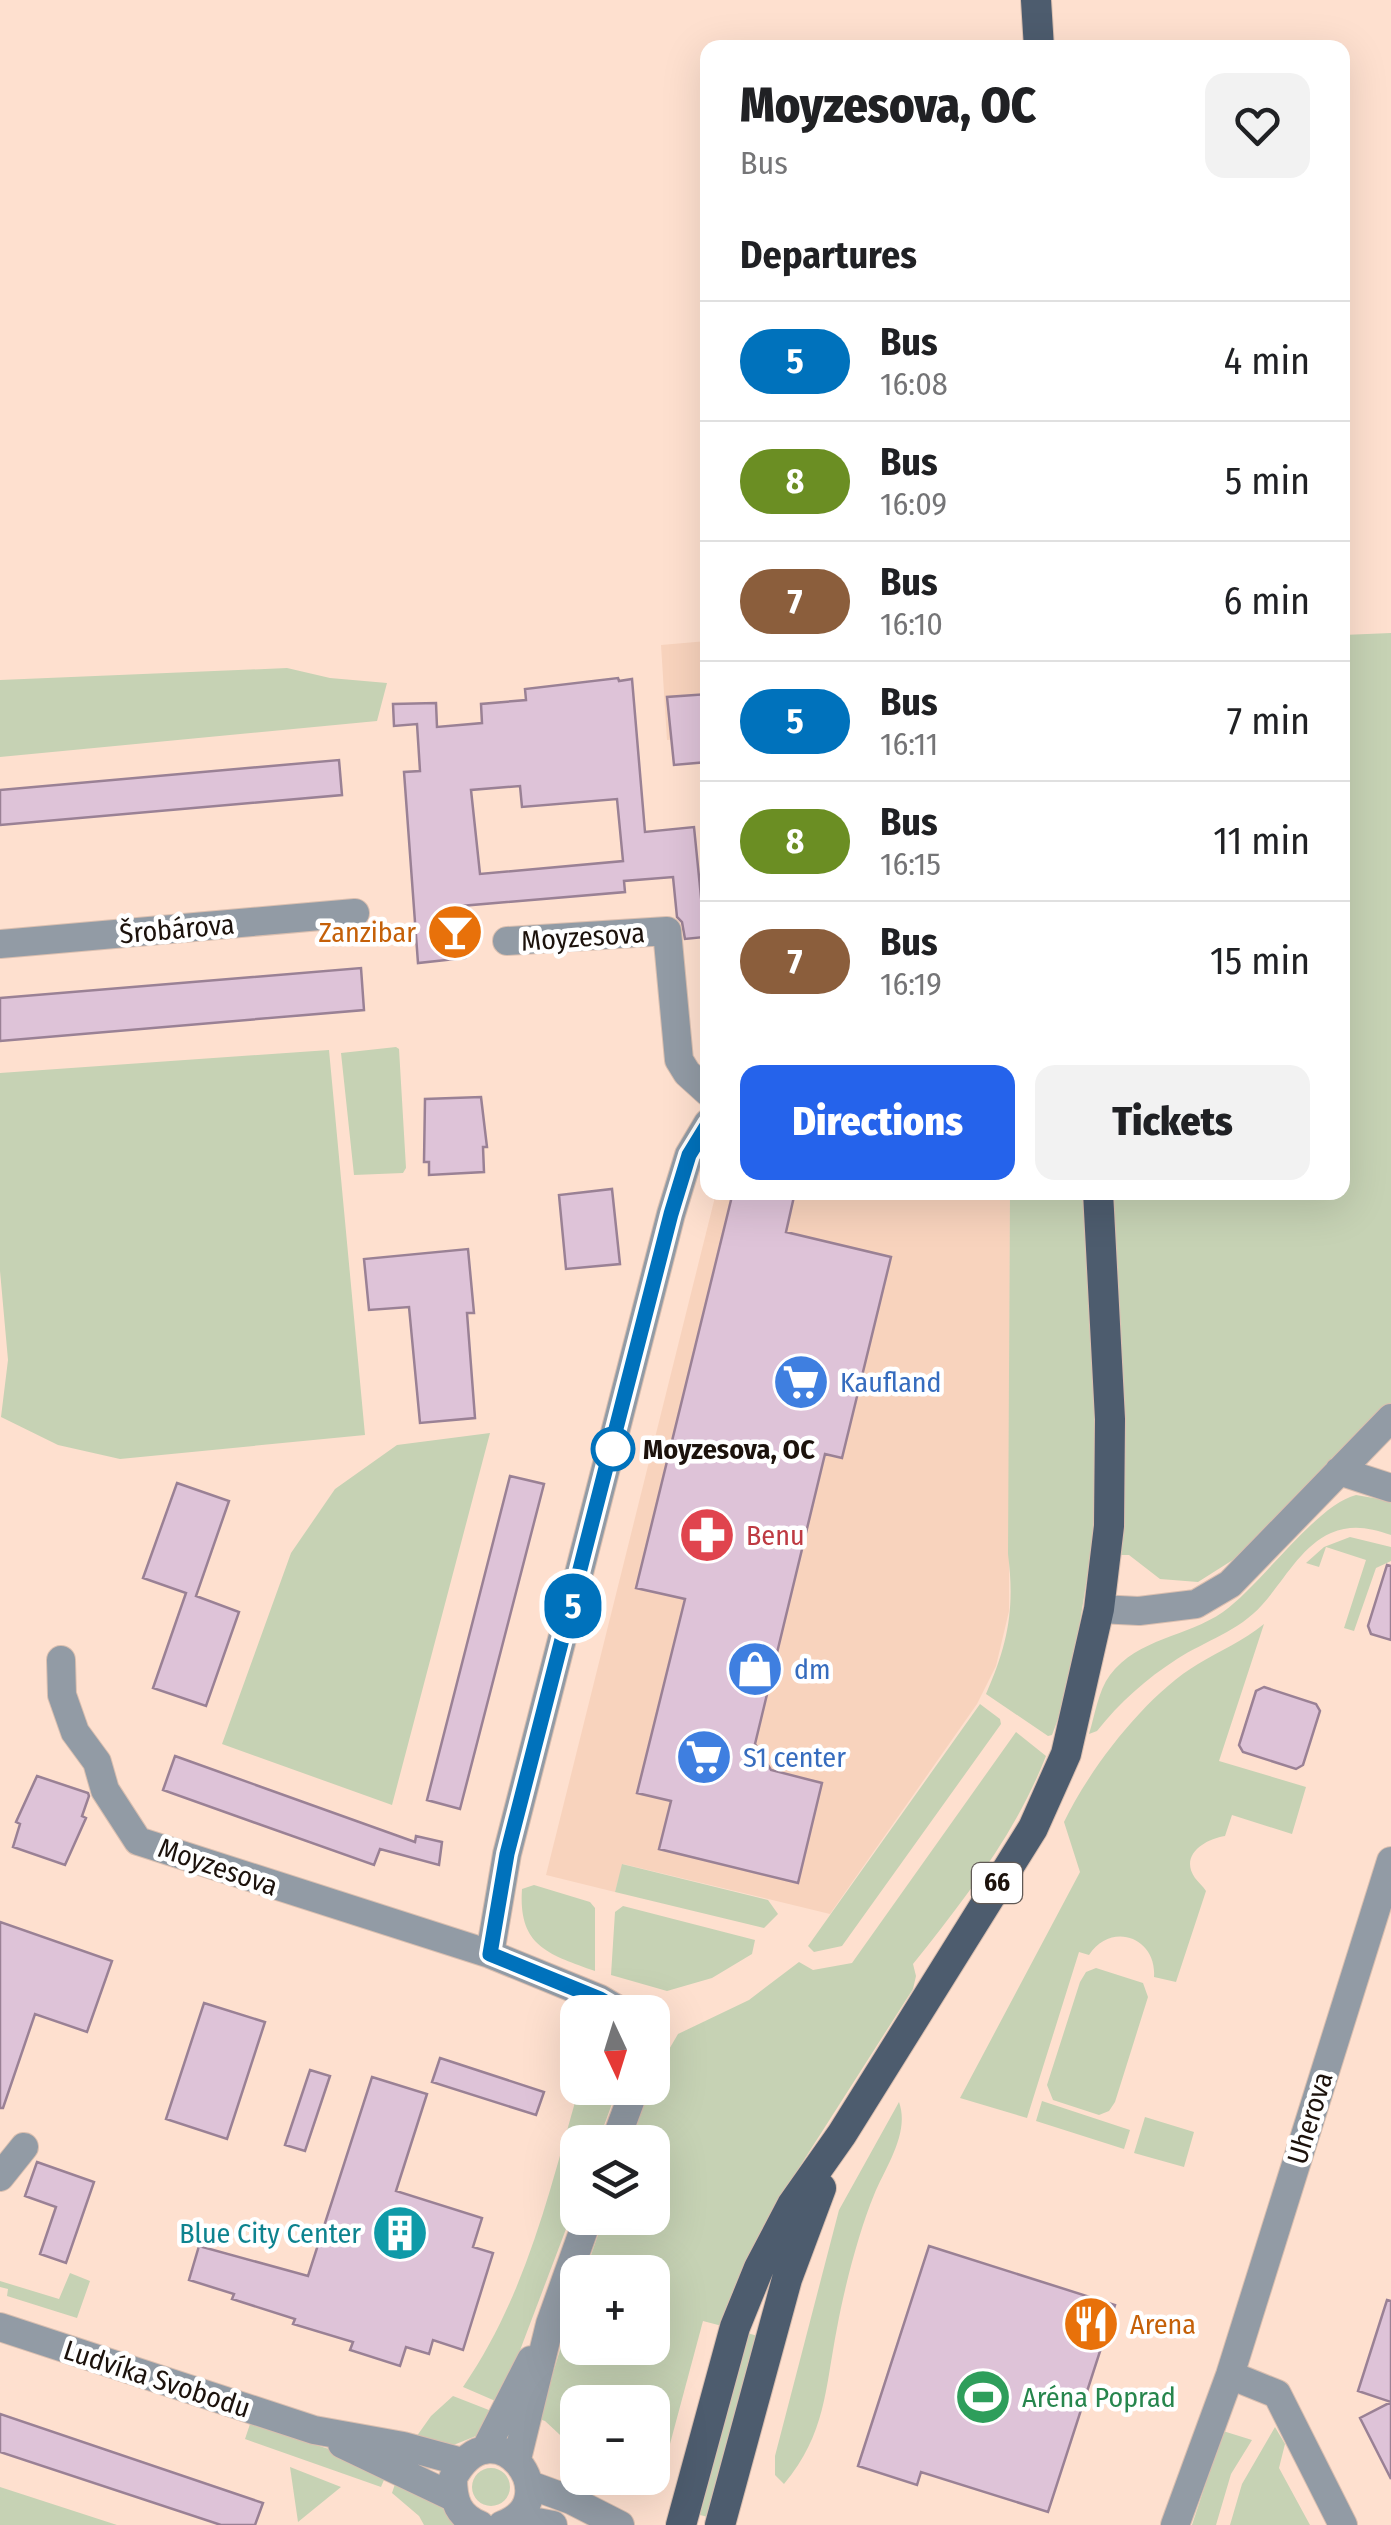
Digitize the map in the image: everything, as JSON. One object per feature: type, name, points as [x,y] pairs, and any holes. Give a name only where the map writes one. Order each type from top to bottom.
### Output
[{"type":"main road","points":[[1036,0],[1038,40]]},
{"type":"main road","name":"66","points":[[681,2525],[735,2328],[759,2268],[792,2206],[842,2134],[1047,1801],[1066,1754],[1099,1609],[1106,1556],[1111,1454],[1098,1200]]},
{"type":"main road","name":"66","points":[[720,2525],[788,2279],[842,2134]]},
{"type":"street","name":"Šrobárova","points":[[0,944],[355,913]]},
{"type":"street","name":"Moyzesova","points":[[507,942],[667,932],[679,1060],[700,1085]]},
{"type":"street","points":[[490,1954],[507,1854],[671,1214],[689,1155],[700,1136]]},
{"type":"street","points":[[1099,1609],[1139,1610],[1196,1604],[1230,1584],[1391,1418]]},
{"type":"street","points":[[1338,1472],[1391,1488]]},
{"type":"street","name":"Moyzesova","points":[[61,1660],[62,1695],[75,1732],[98,1762],[105,1790],[138,1840],[490,1954],[590,1995]]},
{"type":"street","name":"Uherova","points":[[1178,2525],[1230,2375],[1391,1861]]},
{"type":"street","points":[[0,2178],[24,2147]]},
{"type":"street","points":[[509,2521],[524,2508],[523,2472],[550,2324],[582,2235]]},
{"type":"street","points":[[467,2517],[453,2478],[474,2456],[550,2324]]},
{"type":"street","name":"Ludvíka Svobodu","points":[[0,2327],[314,2430],[474,2456]]},
{"type":"street","points":[[1230,2375],[1277,2394],[1343,2525]]},
{"type":"street","name":"Ludvíka Svobodu","points":[[314,2430],[467,2517]]},
{"type":"street","points":[[474,2456],[497,2450],[523,2472],[620,2525]]},
{"type":"street","points":[[509,2521],[552,2525]]},
{"type":"shaded area","points":[[700,642],[700,738],[667,740],[661,645]]},
{"type":"shaded area","points":[[714,1200],[1010,1200],[1009,1611],[996,1666],[977,1704],[830,1914],[623,1864],[615,1892],[546,1875]]},
{"type":"green space","points":[[1391,633],[1391,1408],[1247,1551],[1198,1582],[1160,1579],[1129,1555],[1091,1555],[1066,1692],[1052,1735],[1048,1736],[986,1694],[1000,1659],[1011,1592],[1010,1200],[1350,1200],[1350,635]]},
{"type":"green space","points":[[287,668],[330,678],[387,683],[377,721],[0,757],[0,680]]},
{"type":"green space","points":[[396,1047],[406,1168],[403,1173],[354,1175],[341,1053]]},
{"type":"green space","points":[[329,1050],[365,1435],[120,1459],[58,1445],[1,1417],[8,1360],[0,1271],[0,1073]]},
{"type":"green space","points":[[490,1433],[392,1805],[222,1744],[291,1553],[335,1489],[397,1445]]},
{"type":"green space","points":[[1356,1495],[1391,1501],[1391,1535],[1354,1528],[1320,1539],[1253,1614],[1155,1675],[1097,1731],[1089,1734],[1102,1688],[1121,1663],[1149,1645],[1223,1612],[1324,1514]]},
{"type":"green space","points":[[1350,1537],[1391,1547],[1391,1561],[1376,1568],[1354,1631],[1344,1628],[1366,1560],[1326,1547],[1319,1567],[1306,1563],[1324,1547]]},
{"type":"green space","points":[[1264,1624],[1219,1761],[1306,1787],[1292,1834],[1232,1815],[1225,1836],[1210,1841],[1192,1855],[1191,1870],[1206,1891],[1176,1982],[1154,1977],[1148,1952],[1131,1938],[1109,1938],[1089,1955],[1079,1952],[1027,2118],[960,2098],[1080,1872],[1064,1822],[1089,1779],[1121,1734],[1178,1677]]},
{"type":"green space","points":[[980,1704],[1001,1724],[842,1946],[814,1952],[808,1946]]},
{"type":"green space","points":[[1016,1732],[1046,1756],[1020,1812],[987,1865],[913,1964],[913,1989],[795,2174],[754,2251],[722,2326],[703,2321],[670,2444],[670,2385],[560,2385],[560,2435],[539,2419],[560,2350],[560,2365],[670,2365],[670,2255],[591,2255],[598,2235],[670,2235],[670,2125],[637,2125],[644,2105],[670,2105],[670,2048],[678,2034],[749,2000],[799,1962],[813,1970],[852,1963]]},
{"type":"green space","points":[[622,1864],[768,1900],[778,1914],[764,1928],[615,1892]]},
{"type":"green space","points":[[534,1885],[590,1902],[595,1908],[595,1971],[550,1953],[531,1936],[522,1908],[522,1889]]},
{"type":"green space","points":[[623,1906],[755,1940],[752,1954],[712,1978],[667,1991],[611,1975],[615,1912]]},
{"type":"green space","points":[[1096,1968],[1143,1983],[1148,1997],[1115,2102],[1109,2111],[1099,2115],[1053,2100],[1047,2085],[1080,1982],[1086,1972]]},
{"type":"green space","points":[[1042,2101],[1130,2130],[1124,2149],[1036,2121]]},
{"type":"green space","points":[[899,2102],[899,2137],[868,2209],[853,2260],[822,2410],[808,2447],[784,2484],[775,2475],[775,2456],[839,2210]]},
{"type":"green space","points":[[574,2105],[612,2105],[604,2125],[568,2125]]},
{"type":"green space","points":[[1145,2117],[1194,2132],[1184,2167],[1134,2153]]},
{"type":"green space","points":[[560,2155],[560,2235],[564,2235],[500,2403],[463,2387],[503,2316],[546,2204]]},
{"type":"green space","points":[[70,2273],[90,2281],[77,2318],[7,2296],[8,2289],[0,2287],[0,2281],[59,2299]]},
{"type":"green space","points":[[747,2333],[758,2336],[708,2517],[696,2514]]},
{"type":"green space","points":[[453,2396],[494,2412],[486,2432],[451,2446],[414,2440],[431,2416]]},
{"type":"green space","points":[[250,2424],[332,2450],[386,2475],[381,2487],[245,2439]]},
{"type":"green space","points":[[1275,2427],[1285,2444],[1279,2468],[1310,2525],[1230,2525],[1242,2484]]},
{"type":"green space","points":[[1223,2431],[1252,2440],[1231,2474],[1216,2525],[1192,2525]]},
{"type":"green space","points":[[290,2467],[341,2487],[298,2522]]},
{"type":"green space","points":[[491,2468],[505,2473],[510,2487],[505,2501],[491,2506],[477,2501],[472,2487],[477,2473]]},
{"type":"green space","points":[[397,2478],[434,2493],[454,2525],[424,2525],[392,2493]]},
{"type":"green space","points":[[0,2487],[117,2525],[0,2525]]},
{"type":"building","points":[[632,679],[645,832],[694,827],[700,938],[685,939],[677,917],[673,877],[624,881],[625,892],[461,906],[465,958],[418,963],[404,772],[420,771],[417,724],[394,726],[393,704],[436,703],[437,727],[482,723],[481,704],[526,700],[525,689]],"holes":[[[520,786],[522,807],[617,799],[623,861],[480,874],[471,790]]]},
{"type":"building","points":[[700,695],[700,763],[674,765],[667,697]]},
{"type":"building","points":[[339,760],[342,795],[0,825],[0,790]]},
{"type":"building","points":[[361,968],[364,1010],[0,1041],[0,998]]},
{"type":"building","points":[[481,1097],[487,1147],[483,1147],[484,1172],[429,1175],[429,1162],[424,1162],[425,1099]]},
{"type":"building","points":[[612,1189],[620,1264],[566,1269],[559,1195]]},
{"type":"building","points":[[731,1200],[793,1200],[786,1232],[891,1257],[842,1458],[825,1454],[755,1744],[771,1770],[822,1783],[798,1883],[659,1849],[671,1801],[637,1793],[685,1599],[636,1588]]},
{"type":"building","points":[[468,1249],[474,1313],[467,1313],[475,1418],[420,1423],[409,1307],[369,1310],[364,1259]]},
{"type":"building","points":[[510,1476],[544,1484],[460,1809],[427,1800]]},
{"type":"building","points":[[177,1483],[229,1501],[196,1596],[239,1612],[206,1706],[153,1688],[186,1593],[143,1578]]},
{"type":"building","points":[[1387,1565],[1391,1566],[1391,1640],[1371,1634],[1368,1626]]},
{"type":"building","points":[[1264,1687],[1316,1704],[1320,1711],[1303,1765],[1296,1769],[1243,1752],[1239,1745],[1256,1691]]},
{"type":"building","points":[[175,1756],[415,1842],[416,1836],[442,1842],[439,1865],[380,1849],[374,1865],[163,1790]]},
{"type":"building","points":[[37,1776],[89,1796],[82,1816],[86,1818],[65,1865],[13,1847],[20,1824],[16,1822]]},
{"type":"building","points":[[0,1922],[112,1961],[87,2032],[35,2014],[3,2108],[0,2108]]},
{"type":"building","points":[[204,2003],[265,2022],[227,2139],[166,2119]]},
{"type":"building","points":[[440,2058],[544,2092],[536,2115],[432,2082]]},
{"type":"building","points":[[310,2070],[330,2076],[305,2151],[285,2145]]},
{"type":"building","name":"Blue City Center","points":[[372,2077],[427,2094],[396,2191],[482,2218],[473,2247],[493,2253],[463,2350],[433,2340],[429,2354],[406,2347],[400,2366],[350,2350],[353,2342],[293,2324],[295,2319],[189,2280],[199,2246],[308,2276]]},
{"type":"building","points":[[37,2162],[94,2182],[66,2263],[40,2254],[56,2207],[25,2196]]},
{"type":"building","name":"Aréna Poprad","points":[[929,2246],[1115,2305],[1048,2512],[921,2472],[917,2485],[858,2466]]},
{"type":"building","points":[[1387,2300],[1391,2301],[1391,2402],[1358,2391]]},
{"type":"building","points":[[1391,2402],[1391,2479],[1360,2418]]},
{"type":"building","points":[[0,2414],[263,2503],[255,2525],[221,2525],[0,2452]]},
{"type":"bus line","name":"5","points":[[590,1995],[490,1954],[495,1911],[680,1179],[700,1137]]},
{"type":"place","name":"Zanzibar","points":[[455,932]]},
{"type":"place","name":"Kaufland","points":[[801,1382]]},
{"type":"place","name":"Moyzesova, OC","points":[[613,1449]]},
{"type":"place","name":"Benu","points":[[707,1535]]},
{"type":"place","name":"dm","points":[[755,1669]]},
{"type":"place","name":"S1 center","points":[[704,1757]]},
{"type":"place","name":"Blue City Center","points":[[400,2233]]},
{"type":"place","name":"Arena","points":[[1091,2324]]},
{"type":"place","name":"Aréna Poprad","points":[[983,2397]]}]
